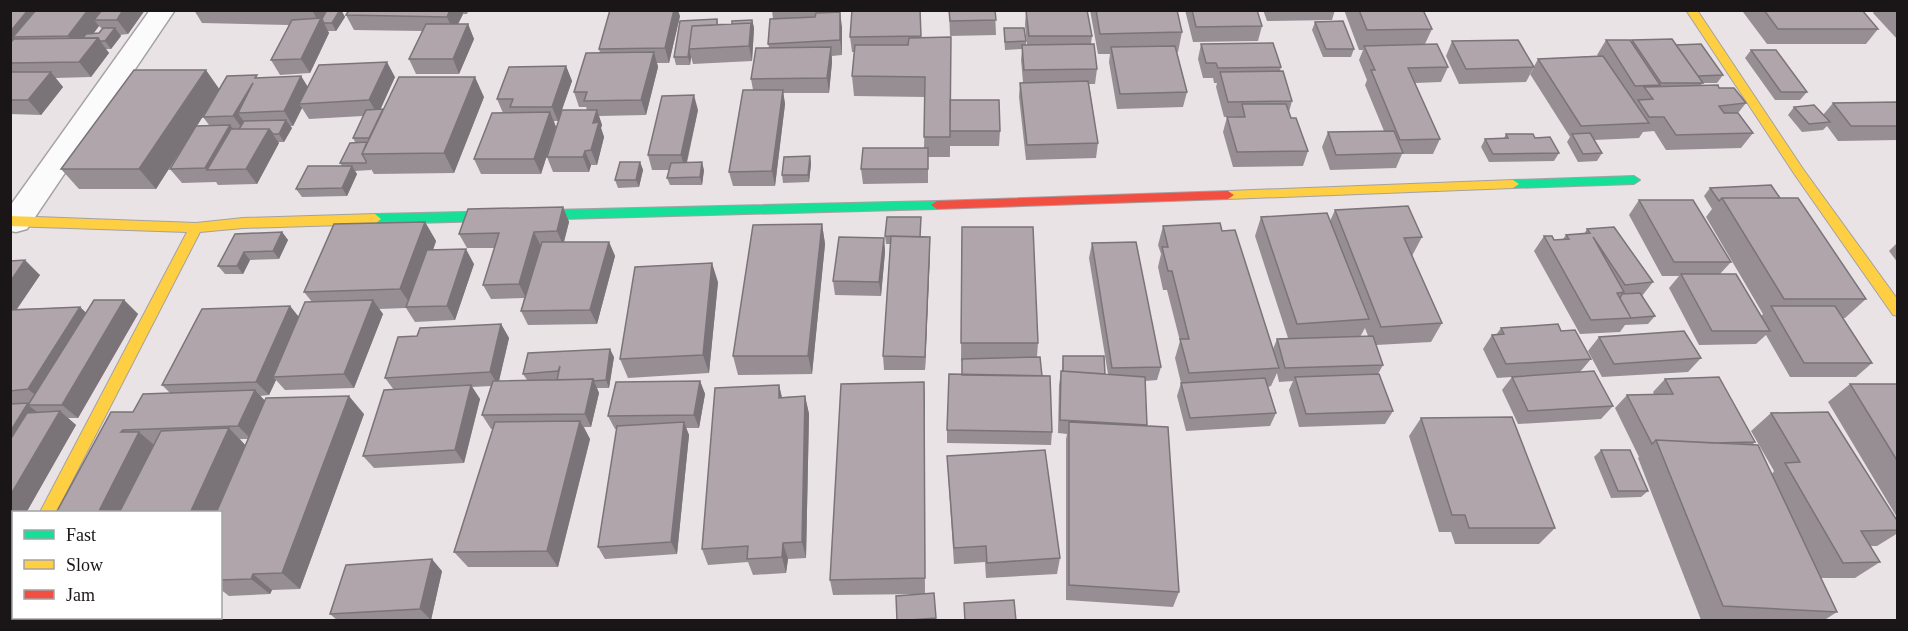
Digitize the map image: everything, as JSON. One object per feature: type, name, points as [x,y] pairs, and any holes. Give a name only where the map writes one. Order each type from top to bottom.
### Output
[{"type":"street","points":[[13,221],[163,10]]},
{"type":"street","points":[[1691,10],[1799,172],[1898,311]]},
{"type":"street","points":[[13,221],[196,228],[243,223],[1033,202],[1634,180]]},
{"type":"street","points":[[49,511],[196,228]]},
{"type":"building","points":[[10,10],[28,10],[10,32]]},
{"type":"building","points":[[36,10],[88,10],[68,36],[13,37]]},
{"type":"building","points":[[102,10],[123,10],[117,20],[94,20]]},
{"type":"building","points":[[327,10],[340,10],[332,23],[324,23],[322,19]]},
{"type":"building","points":[[349,10],[450,10],[447,17],[346,15]]},
{"type":"building","points":[[610,10],[674,10],[665,48],[599,49]]},
{"type":"building","points":[[852,10],[920,10],[921,36],[850,37]]},
{"type":"building","points":[[949,10],[995,10],[996,20],[950,21]]},
{"type":"building","points":[[1026,10],[1087,10],[1092,36],[1029,36]]},
{"type":"building","points":[[1096,10],[1177,10],[1182,32],[1100,34]]},
{"type":"building","points":[[1192,10],[1257,10],[1262,26],[1196,27]]},
{"type":"building","points":[[1359,10],[1423,10],[1432,29],[1367,30]]},
{"type":"building","points":[[1764,10],[1862,10],[1878,29],[1778,29]]},
{"type":"building","points":[[840,12],[840,40],[768,44],[770,19],[815,17],[816,13]]},
{"type":"building","points":[[321,18],[301,59],[271,60],[292,20]]},
{"type":"building","points":[[717,19],[717,25],[692,26],[688,57],[674,57],[680,21]]},
{"type":"building","points":[[752,20],[752,29],[751,23],[732,24],[732,21]]},
{"type":"building","points":[[1343,21],[1354,49],[1326,49],[1315,22]]},
{"type":"building","points":[[751,23],[749,46],[689,49],[692,26]]},
{"type":"building","points":[[426,24],[468,24],[453,59],[409,59]]},
{"type":"building","points":[[103,28],[115,28],[105,41],[100,41],[98,38],[83,38],[86,34],[99,33]]},
{"type":"building","points":[[1004,28],[1024,28],[1026,41],[1005,42]]},
{"type":"building","points":[[951,37],[950,137],[924,137],[925,77],[852,76],[855,45],[908,45],[909,38]]},
{"type":"building","points":[[98,38],[79,62],[10,63],[10,43],[14,39]]},
{"type":"building","points":[[1672,39],[1703,83],[1661,83],[1632,40]]},
{"type":"building","points":[[1518,40],[1534,67],[1466,69],[1452,41]]},
{"type":"building","points":[[1606,40],[1630,40],[1660,85],[1635,86]]},
{"type":"building","points":[[1273,43],[1281,67],[1218,68],[1216,63],[1206,63],[1201,44]]},
{"type":"building","points":[[1094,44],[1097,69],[1024,70],[1022,45]]},
{"type":"building","points":[[1437,44],[1448,67],[1408,68],[1440,139],[1400,140],[1371,70],[1375,70],[1364,46]]},
{"type":"building","points":[[1701,44],[1723,75],[1698,76],[1676,45]]},
{"type":"building","points":[[1175,46],[1187,92],[1120,94],[1111,47]]},
{"type":"building","points":[[831,47],[827,78],[751,79],[756,48]]},
{"type":"building","points":[[1751,50],[1776,50],[1807,92],[1781,92]]},
{"type":"building","points":[[654,52],[641,100],[584,101],[587,92],[574,92],[586,53]]},
{"type":"building","points":[[1603,56],[1649,123],[1581,126],[1538,59]]},
{"type":"building","points":[[387,62],[369,100],[299,104],[319,65]]},
{"type":"building","points":[[566,66],[552,107],[510,107],[513,99],[497,99],[509,67]]},
{"type":"building","points":[[134,70],[206,70],[139,169],[61,169]]},
{"type":"building","points":[[1283,71],[1292,101],[1228,102],[1220,72]]},
{"type":"building","points":[[10,72],[51,72],[28,100],[10,100]]},
{"type":"building","points":[[257,75],[255,78],[301,76],[284,111],[238,113],[253,83],[233,116],[203,117],[227,76]]},
{"type":"building","points":[[399,77],[475,77],[444,153],[362,154]]},
{"type":"building","points":[[1088,81],[1098,143],[1027,145],[1020,83]]},
{"type":"building","points":[[1718,85],[1719,88],[1734,88],[1746,103],[1719,106],[1724,113],[1738,113],[1753,133],[1676,135],[1664,117],[1649,117],[1638,100],[1653,99],[1644,87]]},
{"type":"building","points":[[743,90],[783,90],[772,171],[729,172]]},
{"type":"building","points":[[694,95],[681,155],[648,155],[662,96]]},
{"type":"building","points":[[950,100],[999,100],[1000,131],[950,131]]},
{"type":"building","points":[[1898,102],[1898,126],[1851,126],[1833,103]]},
{"type":"building","points":[[1242,104],[1286,104],[1291,118],[1296,118],[1308,151],[1237,152],[1227,117],[1245,117]]},
{"type":"building","points":[[1814,105],[1830,122],[1809,124],[1794,107]]},
{"type":"building","points":[[383,109],[369,138],[353,138],[366,110]]},
{"type":"building","points":[[562,110],[597,110],[593,123],[599,122],[591,150],[585,151],[583,157],[547,157]]},
{"type":"building","points":[[550,112],[534,159],[474,159],[492,113]]},
{"type":"building","points":[[286,120],[279,134],[273,134],[269,129],[239,129],[244,121]]},
{"type":"building","points":[[230,125],[205,168],[170,169],[196,126]]},
{"type":"building","points":[[231,129],[269,129],[246,169],[207,170]]},
{"type":"building","points":[[1394,131],[1403,153],[1336,155],[1328,132]]},
{"type":"building","points":[[1590,133],[1602,153],[1583,154],[1572,134]]},
{"type":"building","points":[[1506,134],[1533,134],[1535,138],[1550,137],[1559,153],[1493,154],[1485,139],[1508,138]]},
{"type":"building","points":[[367,142],[362,154],[366,163],[340,163],[350,143]]},
{"type":"building","points":[[863,148],[928,148],[928,169],[861,169]]},
{"type":"building","points":[[810,156],[808,175],[782,175],[784,157]]},
{"type":"building","points":[[620,162],[640,162],[636,180],[615,180]]},
{"type":"building","points":[[702,162],[700,177],[667,178],[671,163]]},
{"type":"building","points":[[308,166],[352,166],[342,188],[296,189]]},
{"type":"building","points":[[1771,185],[1780,198],[1722,198],[1719,201],[1710,188]]},
{"type":"building","points":[[1722,198],[1798,198],[1866,299],[1784,299]]},
{"type":"building","points":[[1639,200],[1693,200],[1731,262],[1674,262]]},
{"type":"building","points":[[1408,206],[1422,237],[1404,238],[1442,323],[1381,327],[1335,210]]},
{"type":"building","points":[[563,207],[557,231],[534,232],[519,284],[483,285],[499,233],[459,234],[468,209]]},
{"type":"building","points":[[1327,213],[1369,319],[1297,324],[1261,217]]},
{"type":"building","points":[[887,217],[921,217],[920,237],[885,236]]},
{"type":"building","points":[[425,222],[400,289],[304,292],[334,224]]},
{"type":"building","points":[[1220,223],[1222,231],[1235,230],[1279,368],[1189,373],[1180,339],[1189,339],[1172,271],[1168,271],[1162,247],[1168,247],[1163,226]]},
{"type":"building","points":[[822,224],[808,356],[733,356],[753,225]]},
{"type":"building","points":[[962,227],[1033,227],[1038,343],[961,343]]},
{"type":"building","points":[[1614,227],[1653,282],[1625,285],[1593,237],[1624,292],[1617,293],[1631,318],[1591,320],[1544,236],[1552,236],[1554,240],[1569,239],[1566,235],[1590,233],[1587,229]]},
{"type":"building","points":[[282,232],[273,251],[244,252],[237,266],[218,266],[235,234]]},
{"type":"building","points":[[891,236],[930,237],[925,357],[883,356]]},
{"type":"building","points":[[839,237],[884,238],[879,282],[833,281]]},
{"type":"building","points":[[542,242],[609,242],[590,310],[521,311]]},
{"type":"building","points":[[1136,242],[1161,367],[1112,368],[1092,243]]},
{"type":"building","points":[[466,249],[447,306],[406,307],[427,250]]},
{"type":"building","points":[[25,260],[10,282],[10,261]]},
{"type":"building","points":[[712,263],[703,355],[620,359],[635,267]]},
{"type":"building","points":[[1681,274],[1736,274],[1770,331],[1712,331]]},
{"type":"building","points":[[1640,293],[1655,316],[1631,318],[1620,298],[1622,294]]},
{"type":"building","points":[[94,300],[124,300],[62,405],[28,405]]},
{"type":"building","points":[[373,300],[344,374],[273,377],[305,302]]},
{"type":"building","points":[[290,306],[256,382],[162,385],[202,309]]},
{"type":"building","points":[[1771,306],[1835,306],[1872,363],[1804,363]]},
{"type":"building","points":[[80,307],[28,389],[10,391],[10,310]]},
{"type":"building","points":[[501,324],[490,372],[385,378],[398,337],[417,336],[420,328]]},
{"type":"building","points":[[1558,324],[1561,331],[1575,330],[1591,359],[1506,364],[1492,335],[1504,334],[1501,328]]},
{"type":"building","points":[[1684,331],[1701,358],[1614,364],[1599,337]]},
{"type":"building","points":[[1373,336],[1383,365],[1285,368],[1277,339]]},
{"type":"building","points":[[610,349],[606,380],[557,380],[560,366],[558,371],[523,374],[528,353]]},
{"type":"building","points":[[1063,356],[1104,356],[1105,374],[1063,371]]},
{"type":"building","points":[[1040,357],[1042,376],[962,375],[962,359]]},
{"type":"building","points":[[1061,371],[1145,377],[1147,425],[1060,420]]},
{"type":"building","points":[[1594,371],[1613,406],[1528,411],[1512,377]]},
{"type":"building","points":[[949,374],[1050,376],[1052,432],[947,430]]},
{"type":"building","points":[[1379,374],[1393,411],[1306,414],[1295,377]]},
{"type":"building","points":[[1719,377],[1755,442],[1713,443],[1656,440],[1652,444],[1627,395],[1673,394],[1665,379]]},
{"type":"building","points":[[1265,378],[1276,413],[1190,418],[1181,383]]},
{"type":"building","points":[[593,379],[585,414],[482,415],[493,381]]},
{"type":"building","points":[[700,381],[694,415],[608,416],[616,382]]},
{"type":"building","points":[[924,382],[925,578],[830,580],[841,384]]},
{"type":"building","points":[[1850,384],[1898,384],[1898,462]]},
{"type":"building","points":[[471,385],[455,450],[363,456],[384,390]]},
{"type":"building","points":[[779,385],[779,398],[805,396],[802,542],[783,543],[782,557],[747,559],[748,546],[702,549],[715,388]]},
{"type":"building","points":[[255,390],[238,426],[123,430],[121,432],[139,432],[99,511],[57,511],[111,412],[133,412],[143,394]]},
{"type":"building","points":[[349,396],[282,573],[253,574],[251,579],[222,580],[222,511],[217,511],[266,398]]},
{"type":"building","points":[[28,403],[10,432],[10,404]]},
{"type":"building","points":[[60,411],[10,496],[10,440],[27,413]]},
{"type":"building","points":[[1828,412],[1898,522],[1898,530],[1861,531],[1880,562],[1843,563],[1785,463],[1800,462],[1771,413]]},
{"type":"building","points":[[1512,417],[1555,528],[1469,528],[1465,515],[1452,515],[1421,418]]},
{"type":"building","points":[[580,421],[547,551],[454,552],[495,422]]},
{"type":"building","points":[[684,422],[671,542],[598,547],[617,426]]},
{"type":"building","points":[[1069,422],[1168,427],[1179,592],[1069,585]]},
{"type":"building","points":[[229,428],[191,511],[120,511],[161,431]]},
{"type":"building","points":[[1656,440],[1758,445],[1837,612],[1723,606]]},
{"type":"building","points":[[1045,450],[1060,558],[987,563],[986,546],[954,548],[947,456]]},
{"type":"building","points":[[1601,450],[1630,450],[1648,491],[1618,491]]},
{"type":"building","points":[[432,559],[420,609],[330,614],[346,565]]},
{"type":"building","points":[[934,593],[936,618],[897,621],[896,596]]},
{"type":"building","points":[[1014,600],[1016,621],[965,621],[964,603]]},
{"type":"traffic: fast","points":[[1513,184],[1634,180]]},
{"type":"traffic: fast","points":[[375,219],[937,205]]},
{"type":"traffic: slow","points":[[1691,10],[1799,172],[1898,311]]},
{"type":"traffic: slow","points":[[1228,195],[1513,184]]},
{"type":"traffic: slow","points":[[10,221],[196,228],[243,223],[375,219]]},
{"type":"traffic: slow","points":[[49,511],[196,228]]},
{"type":"traffic: jam","points":[[937,205],[1228,195]]}]
